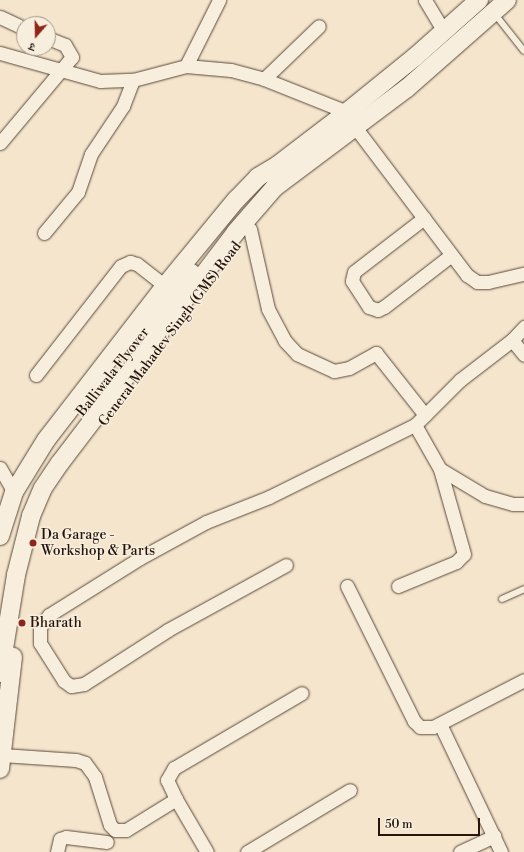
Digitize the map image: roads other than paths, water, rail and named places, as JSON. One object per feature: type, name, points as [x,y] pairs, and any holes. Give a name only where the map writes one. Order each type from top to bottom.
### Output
[{"type":"street","points":[[186,66],[219,0]]},
{"type":"street","points":[[424,0],[444,32]]},
{"type":"street","points":[[351,120],[479,0]]},
{"type":"street","name":"General Mahadev Singh (GMS) Road","points":[[0,536],[14,492],[46,440],[165,286],[236,200],[258,177],[276,177],[351,120],[408,88],[508,0]]},
{"type":"street","points":[[0,17],[16,24]]},
{"type":"street","points":[[264,79],[320,26]]},
{"type":"street","points":[[0,143],[72,57],[70,51],[65,45],[56,41]]},
{"type":"street","points":[[0,53],[63,69],[100,82],[133,80],[186,66],[231,70],[264,79],[351,120],[424,218],[450,256],[467,275],[477,282],[488,282],[524,274]]},
{"type":"street","points":[[44,233],[78,192],[91,154],[99,138],[123,106],[133,80]]},
{"type":"street","name":"General Mahadev Singh (GMS) Road","points":[[1,762],[7,699],[24,588],[39,524],[72,465],[197,294],[277,197],[276,177]]},
{"type":"street","name":"Balliwala Flyover","points":[[0,606],[11,544],[24,504],[42,468],[80,414],[276,177]]},
{"type":"street","name":"Balliwala Flyover","points":[[0,673],[8,616],[24,542],[31,516],[43,488],[276,177]]},
{"type":"street","points":[[424,218],[354,272],[352,281],[369,307],[378,310],[384,307],[450,256]]},
{"type":"street","points":[[250,229],[268,309],[284,341],[297,354],[334,371],[349,368],[376,353],[426,415]]},
{"type":"street","points":[[36,374],[121,266],[130,262],[137,264],[165,286]]},
{"type":"street","points":[[286,565],[168,630],[84,684],[71,686],[64,681],[40,643],[40,627],[49,615],[140,558],[206,522],[282,491],[415,425],[460,380],[512,340],[524,328]]},
{"type":"street","points":[[512,340],[524,355]]},
{"type":"street","points":[[398,586],[456,562],[464,554],[440,470],[415,425]]},
{"type":"street","points":[[0,468],[14,492]]},
{"type":"street","points":[[440,470],[485,496],[513,504],[524,504]]},
{"type":"street","points":[[347,586],[414,721],[420,727],[427,729],[440,724],[524,680]]},
{"type":"street","points":[[207,852],[176,799],[168,780],[174,768],[302,693]]},
{"type":"street","points":[[440,724],[501,852]]},
{"type":"street","points":[[1,762],[76,760],[85,763],[95,776],[110,825],[115,830],[126,830],[176,799]]},
{"type":"street","points":[[247,852],[350,790]]},
{"type":"street","points":[[460,852],[494,836]]},
{"type":"street","points":[[56,852],[60,839],[66,837],[107,842]]},
{"type":"lane","points":[[494,13],[524,51]]},
{"type":"lane","points":[[502,599],[524,589]]},
{"type":"place","name":"Da Garage - Workshop & Parts","points":[[33,543]]},
{"type":"place","name":"Bharath","points":[[22,623]]}]
